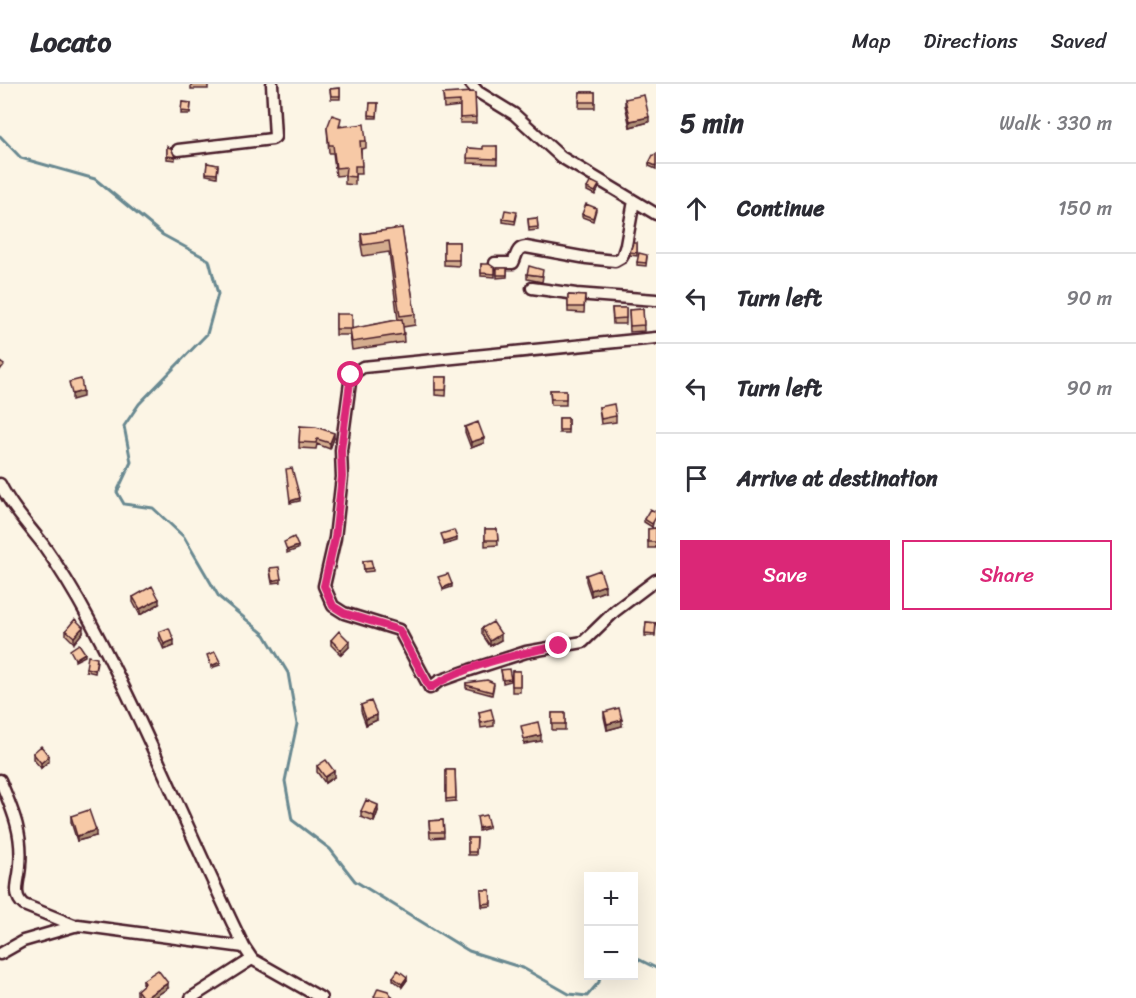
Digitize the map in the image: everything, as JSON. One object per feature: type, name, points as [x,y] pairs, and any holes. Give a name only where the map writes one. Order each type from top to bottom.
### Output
[{"type":"street","points":[[178,150],[275,137],[272,84]]},
{"type":"street","points":[[471,84],[478,92],[514,114],[561,157],[656,214]]},
{"type":"street","points":[[495,263],[513,263],[521,247],[615,261],[624,253],[634,201]]},
{"type":"street","points":[[532,288],[656,300]]},
{"type":"street","points":[[656,338],[363,367],[351,375],[341,450],[342,477],[335,538],[324,586],[333,606],[344,613],[399,630],[430,688],[439,681],[526,652],[583,642],[615,611],[656,580]]},
{"type":"street","points":[[0,484],[10,503],[43,545],[82,608],[124,684],[168,779],[203,864],[244,947],[252,959],[321,998]]},
{"type":"street","points":[[0,780],[18,826],[20,849],[17,892],[18,899],[24,905],[76,926],[244,947]]},
{"type":"street","points":[[0,954],[23,941],[76,926]]},
{"type":"street","points":[[191,998],[252,959]]},
{"type":"building","points":[[340,88],[340,96],[331,96],[330,89]]},
{"type":"building","points":[[580,92],[595,92],[595,102],[579,102]]},
{"type":"building","points":[[475,93],[476,117],[460,118],[460,101],[444,102],[443,94]]},
{"type":"building","points":[[644,95],[649,117],[630,121],[625,99]]},
{"type":"building","points":[[182,102],[191,103],[190,112],[181,111]]},
{"type":"building","points":[[370,103],[378,103],[377,116],[369,115]]},
{"type":"building","points":[[332,115],[341,118],[339,127],[364,124],[366,141],[360,141],[362,166],[355,166],[355,177],[345,176],[346,167],[336,168],[333,145],[329,145],[327,128]]},
{"type":"building","points":[[483,146],[497,146],[497,159],[467,158],[468,148],[483,149]]},
{"type":"building","points":[[167,147],[171,148],[175,157],[167,156]]},
{"type":"building","points":[[656,154],[656,166],[649,163]]},
{"type":"building","points":[[207,163],[218,165],[217,174],[206,173]]},
{"type":"building","points":[[591,181],[599,185],[595,192],[587,188]]},
{"type":"building","points":[[586,204],[596,208],[593,218],[582,214]]},
{"type":"building","points":[[505,210],[517,212],[515,221],[503,219]]},
{"type":"building","points":[[537,218],[538,227],[529,228],[528,219]]},
{"type":"building","points":[[402,228],[415,314],[400,316],[389,241],[363,245],[361,234]]},
{"type":"building","points":[[444,242],[459,242],[459,260],[444,260]]},
{"type":"building","points":[[633,243],[637,243],[637,253],[630,252]]},
{"type":"building","points":[[639,253],[647,255],[646,263],[637,262]]},
{"type":"building","points":[[481,264],[489,264],[495,268],[495,274],[481,273]]},
{"type":"building","points":[[529,266],[543,270],[542,276],[527,274]]},
{"type":"building","points":[[497,268],[507,268],[507,275],[497,275]]},
{"type":"building","points":[[568,295],[585,296],[584,307],[568,307]]},
{"type":"building","points":[[612,308],[626,308],[626,318],[613,319]]},
{"type":"building","points":[[643,309],[644,325],[630,326],[629,310]]},
{"type":"building","points":[[336,314],[352,314],[352,329],[336,329]]},
{"type":"building","points":[[402,319],[404,334],[352,342],[350,329]]},
{"type":"building","points":[[435,377],[447,377],[446,390],[435,390]]},
{"type":"building","points":[[81,379],[83,391],[72,394],[69,382]]},
{"type":"building","points":[[550,390],[566,390],[566,399],[551,399]]},
{"type":"building","points":[[614,404],[616,416],[601,419],[599,407]]},
{"type":"building","points":[[559,418],[568,418],[568,430],[559,430]]},
{"type":"building","points":[[478,422],[484,438],[471,442],[465,427]]},
{"type":"building","points":[[300,426],[316,427],[334,433],[330,443],[317,439],[316,443],[299,442]]},
{"type":"building","points":[[292,468],[300,498],[290,501],[286,469]]},
{"type":"building","points":[[650,509],[656,512],[652,524],[644,519]]},
{"type":"building","points":[[656,528],[656,542],[648,542],[648,529]]},
{"type":"building","points":[[485,529],[497,529],[498,540],[485,540]]},
{"type":"building","points":[[454,530],[457,538],[444,542],[441,534]]},
{"type":"building","points":[[294,537],[298,546],[287,550],[284,542]]},
{"type":"building","points":[[371,560],[373,568],[364,569],[363,561]]},
{"type":"building","points":[[279,567],[281,579],[272,581],[270,568]]},
{"type":"building","points":[[600,570],[605,585],[591,590],[586,575]]},
{"type":"building","points":[[448,574],[452,584],[443,588],[438,577]]},
{"type":"building","points":[[152,586],[159,599],[140,609],[133,597]]},
{"type":"building","points":[[75,619],[83,627],[74,637],[66,630]]},
{"type":"building","points":[[493,622],[501,634],[490,641],[482,628]]},
{"type":"building","points":[[646,622],[656,623],[655,634],[645,633]]},
{"type":"building","points":[[169,628],[174,640],[164,644],[159,632]]},
{"type":"building","points":[[339,631],[349,641],[341,650],[331,640]]},
{"type":"building","points":[[79,644],[85,653],[75,659],[70,650]]},
{"type":"building","points":[[215,652],[220,662],[211,666],[207,655]]},
{"type":"building","points":[[88,656],[97,658],[95,670],[86,668]]},
{"type":"building","points":[[509,669],[511,679],[503,680],[501,670]]},
{"type":"building","points":[[512,671],[520,671],[520,686],[512,686]]},
{"type":"building","points":[[487,680],[494,683],[492,692],[466,685],[466,683]]},
{"type":"building","points":[[371,701],[377,715],[366,719],[361,705]]},
{"type":"building","points":[[619,708],[622,720],[607,724],[604,712]]},
{"type":"building","points":[[491,709],[494,720],[481,723],[479,712]]},
{"type":"building","points":[[552,713],[565,713],[565,724],[552,724]]},
{"type":"building","points":[[538,722],[541,735],[524,739],[521,726]]},
{"type":"building","points":[[41,746],[49,756],[41,763],[33,753]]},
{"type":"building","points":[[326,760],[334,771],[325,777],[317,766]]},
{"type":"building","points":[[446,770],[455,770],[456,798],[446,799]]},
{"type":"building","points":[[366,800],[378,805],[374,816],[361,811]]},
{"type":"building","points":[[89,810],[96,830],[77,836],[71,816]]},
{"type":"building","points":[[486,815],[489,826],[479,828],[477,817]]},
{"type":"building","points":[[443,820],[444,832],[430,832],[429,821]]},
{"type":"building","points":[[468,838],[477,838],[476,852],[468,852]]},
{"type":"building","points":[[481,890],[490,890],[491,903],[482,904]]},
{"type":"building","points":[[158,970],[168,983],[143,998],[137,990],[145,983],[143,980]]},
{"type":"building","points":[[398,970],[407,977],[402,984],[393,977]]},
{"type":"building","points":[[378,988],[388,991],[393,998],[374,997]]},
{"type":"waterway","points":[[0,136],[21,158],[95,179],[163,235],[209,260],[218,294],[207,334],[139,404],[124,426],[131,462],[117,492],[124,504],[153,508],[184,537],[219,597],[265,635],[288,673],[297,724],[285,781],[292,820],[330,849],[355,881],[469,951],[523,968],[569,994],[587,996],[599,980]]},
{"type":"waterway","points":[[638,959],[656,968]]},
{"type":"route","points":[[351,375],[341,450],[342,477],[335,538],[324,586],[333,606],[344,613],[399,630],[430,688],[439,681],[470,670],[526,652],[559,646]]}]
